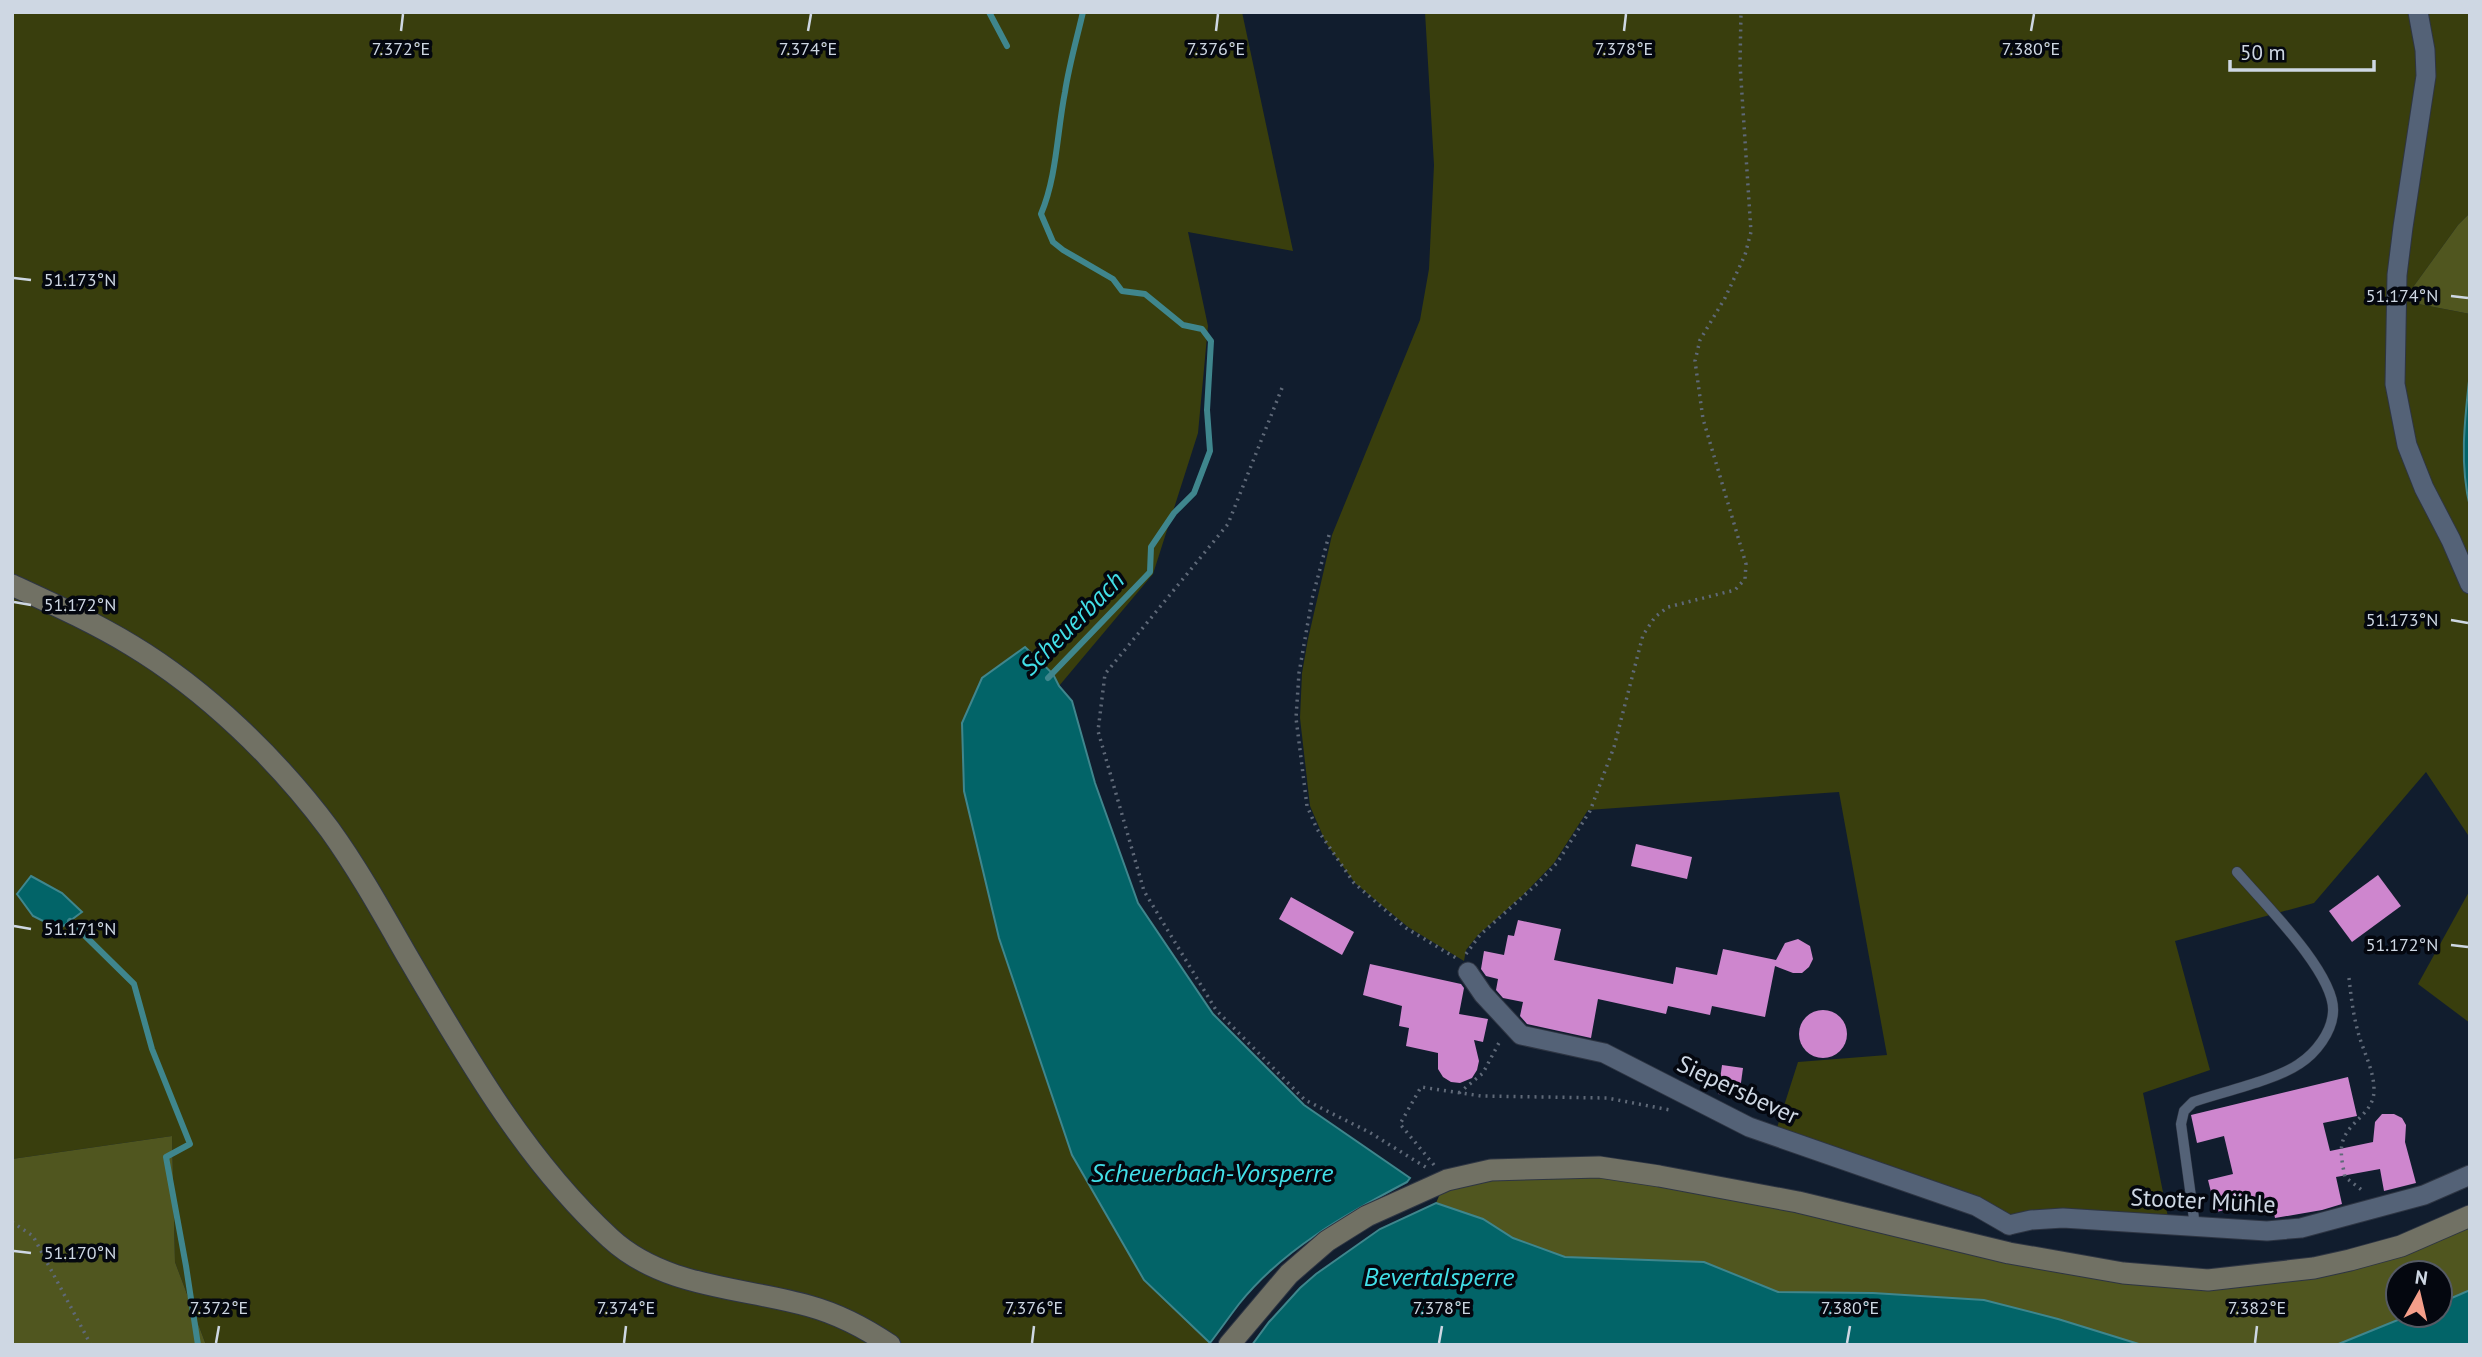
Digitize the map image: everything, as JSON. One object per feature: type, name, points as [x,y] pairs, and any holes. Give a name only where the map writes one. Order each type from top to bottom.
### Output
[{"type":"street","points":[[2418,12],[2425,50],[2426,76],[2397,275],[2395,384],[2407,445],[2424,488],[2470,584]]},
{"type":"street","points":[[12,585],[98,626],[170,671],[235,726],[302,795],[350,860],[443,1017],[508,1119],[553,1178],[611,1239],[628,1253],[673,1275],[808,1306],[846,1319],[890,1345]]},
{"type":"street","name":"Siepersbever","points":[[1468,972],[1509,1025],[1521,1035],[1604,1053],[1749,1127],[1976,1206],[2009,1225]]},
{"type":"street","points":[[1229,1345],[1289,1274],[1327,1241],[1367,1216],[1447,1180],[1492,1170],[1600,1167],[1798,1202],[2009,1253],[2123,1273],[2208,1280],[2314,1268],[2401,1246],[2470,1216]]},
{"type":"street","name":"Stooter Mühle","points":[[2009,1225],[2031,1220],[2063,1218],[2267,1231],[2301,1228],[2424,1195],[2470,1175]]},
{"type":"street","points":[[2009,1225],[2009,1253]]},
{"type":"lane","points":[[2196,1226],[2182,1142],[2181,1124],[2184,1111],[2193,1102],[2298,1066],[2316,1051],[2326,1034],[2333,1012],[2330,995],[2320,972],[2237,872]]},
{"type":"path","points":[[1329,535],[1312,599],[1299,673],[1296,718],[1307,806],[1317,829],[1354,883],[1406,928],[1464,963],[1467,950],[1480,935],[1557,863],[1590,811],[1614,747],[1643,635],[1655,617],[1668,607],[1735,590],[1745,579],[1746,564],[1703,419],[1695,360],[1700,340],[1725,298],[1745,255],[1751,232],[1740,64],[1741,12]]},
{"type":"path","points":[[1283,388],[1228,524],[1105,674],[1098,732],[1144,891],[1216,1010],[1305,1100],[1369,1132],[1447,1180]]},
{"type":"path","points":[[2349,978],[2355,1021],[2373,1076],[2374,1091],[2372,1104],[2365,1115],[2351,1125],[2343,1139],[2341,1148],[2345,1177],[2357,1188],[2395,1203]]},
{"type":"path","points":[[1459,1093],[1483,1073],[1509,1025]]},
{"type":"path","points":[[1447,1180],[1400,1124],[1420,1087],[1481,1096],[1606,1098],[1677,1111]]},
{"type":"path","points":[[12,1222],[33,1237],[91,1345]]},
{"type":"shaded area","points":[[12,12],[1242,12],[1293,251],[1188,232],[1208,326],[1198,433],[1153,574],[1059,686],[1053,674],[964,791],[999,938],[1072,1155],[1144,1280],[1210,1343],[1209,1345],[895,1345],[649,1261],[534,1150],[396,929],[238,723],[12,580]]},
{"type":"shaded area","points":[[1425,12],[2411,12],[2422,75],[2388,296],[2402,301],[2407,228],[2432,78],[2431,53],[2423,12],[2470,12],[2470,213],[2458,225],[2403,301],[2470,314],[2464,458],[2470,507],[2470,838],[2426,772],[2314,903],[2175,941],[2210,1070],[2143,1093],[2169,1222],[2069,1217],[2010,1223],[1978,1205],[1775,1134],[1798,1062],[1887,1055],[1839,792],[1588,810],[1554,863],[1478,935],[1466,950],[1464,961],[1408,927],[1355,883],[1326,843],[1310,806],[1300,718],[1302,673],[1332,535],[1420,320],[1429,269],[1434,165]]},
{"type":"shaded area","points":[[2470,213],[2470,314],[2403,301],[2458,225]]},
{"type":"shaded area","points":[[12,590],[170,676],[299,797],[440,1020],[626,1255],[807,1309],[883,1345],[206,1345],[175,1262],[172,1136],[12,1159]]},
{"type":"shaded area","points":[[2470,890],[2470,1023],[2418,984]]},
{"type":"shaded area","points":[[172,1136],[175,1262],[206,1345],[12,1345],[12,1159]]},
{"type":"shaded area","points":[[1598,1170],[2210,1285],[2470,1220],[2470,1290],[2454,1297],[2454,1259],[2384,1259],[2384,1326],[2336,1345],[2142,1345],[1984,1300],[1873,1293],[1778,1292],[1704,1262],[1565,1257],[1513,1238],[1483,1219],[1436,1203],[1443,1187],[1494,1174]]},
{"type":"water","points":[[2470,372],[2470,507],[2464,457]]},
{"type":"water","name":"Scheuerbach-Vorsperre","points":[[1025,647],[1053,674],[1072,701],[1095,783],[1138,903],[1213,1014],[1304,1105],[1410,1178],[1295,1250],[1256,1285],[1210,1343],[1144,1280],[1072,1155],[999,938],[964,791],[962,723],[982,678]]},
{"type":"water","points":[[31,876],[62,893],[82,912],[59,929],[33,916],[17,894]]},
{"type":"water","name":"Bevertalsperre","points":[[1436,1203],[1483,1219],[1513,1238],[1565,1257],[1704,1262],[1778,1292],[1873,1293],[1984,1300],[2142,1345],[1252,1345],[1269,1322],[1316,1274],[1380,1229]]},
{"type":"water","points":[[2470,1290],[2470,1345],[2336,1345],[2384,1326],[2384,1329],[2454,1329],[2454,1297]]},
{"type":"building","points":[[1636,844],[1692,857],[1687,879],[1631,866]]},
{"type":"building","points":[[2378,875],[2401,906],[2352,942],[2329,911]]},
{"type":"building","points":[[1291,897],[1354,932],[1342,955],[1279,919]]},
{"type":"building","points":[[1518,920],[1561,929],[1554,960],[1673,984],[1676,967],[1717,975],[1723,949],[1776,960],[1785,943],[1798,939],[1810,946],[1813,959],[1802,973],[1793,973],[1775,966],[1765,1017],[1712,1006],[1710,1015],[1668,1006],[1666,1014],[1598,999],[1591,1038],[1527,1024],[1520,1016],[1523,1002],[1503,998],[1496,990],[1498,979],[1486,976],[1481,969],[1484,951],[1504,955],[1508,935],[1514,936]]},
{"type":"building","points":[[1370,964],[1461,984],[1464,988],[1459,1014],[1488,1019],[1483,1042],[1474,1040],[1479,1061],[1472,1078],[1460,1083],[1451,1082],[1443,1077],[1438,1069],[1438,1053],[1406,1046],[1409,1028],[1399,1026],[1402,1006],[1363,995]]},
{"type":"building","points":[[1823,1010],[1840,1017],[1847,1034],[1840,1051],[1823,1058],[1806,1051],[1799,1034],[1806,1017]]},
{"type":"building","points":[[1722,1065],[1743,1068],[1739,1097],[1718,1094]]},
{"type":"building","points":[[2348,1077],[2357,1116],[2323,1123],[2330,1151],[2373,1142],[2375,1122],[2382,1114],[2394,1114],[2402,1118],[2406,1125],[2405,1142],[2416,1183],[2384,1191],[2380,1169],[2336,1177],[2342,1204],[2322,1210],[2275,1218],[2271,1200],[2216,1212],[2208,1180],[2233,1174],[2224,1136],[2197,1143],[2191,1115]]},
{"type":"waterway","points":[[989,12],[1007,46]]},
{"type":"waterway","name":"Scheuerbach","points":[[1048,678],[1150,572],[1151,547],[1174,513],[1194,493],[1210,451],[1207,410],[1211,341],[1202,329],[1183,325],[1145,294],[1122,291],[1113,279],[1063,250],[1053,242],[1041,214],[1050,185],[1062,107],[1083,12]]},
{"type":"waterway","points":[[70,921],[134,984],[152,1049],[190,1144],[166,1157],[198,1345]]}]
